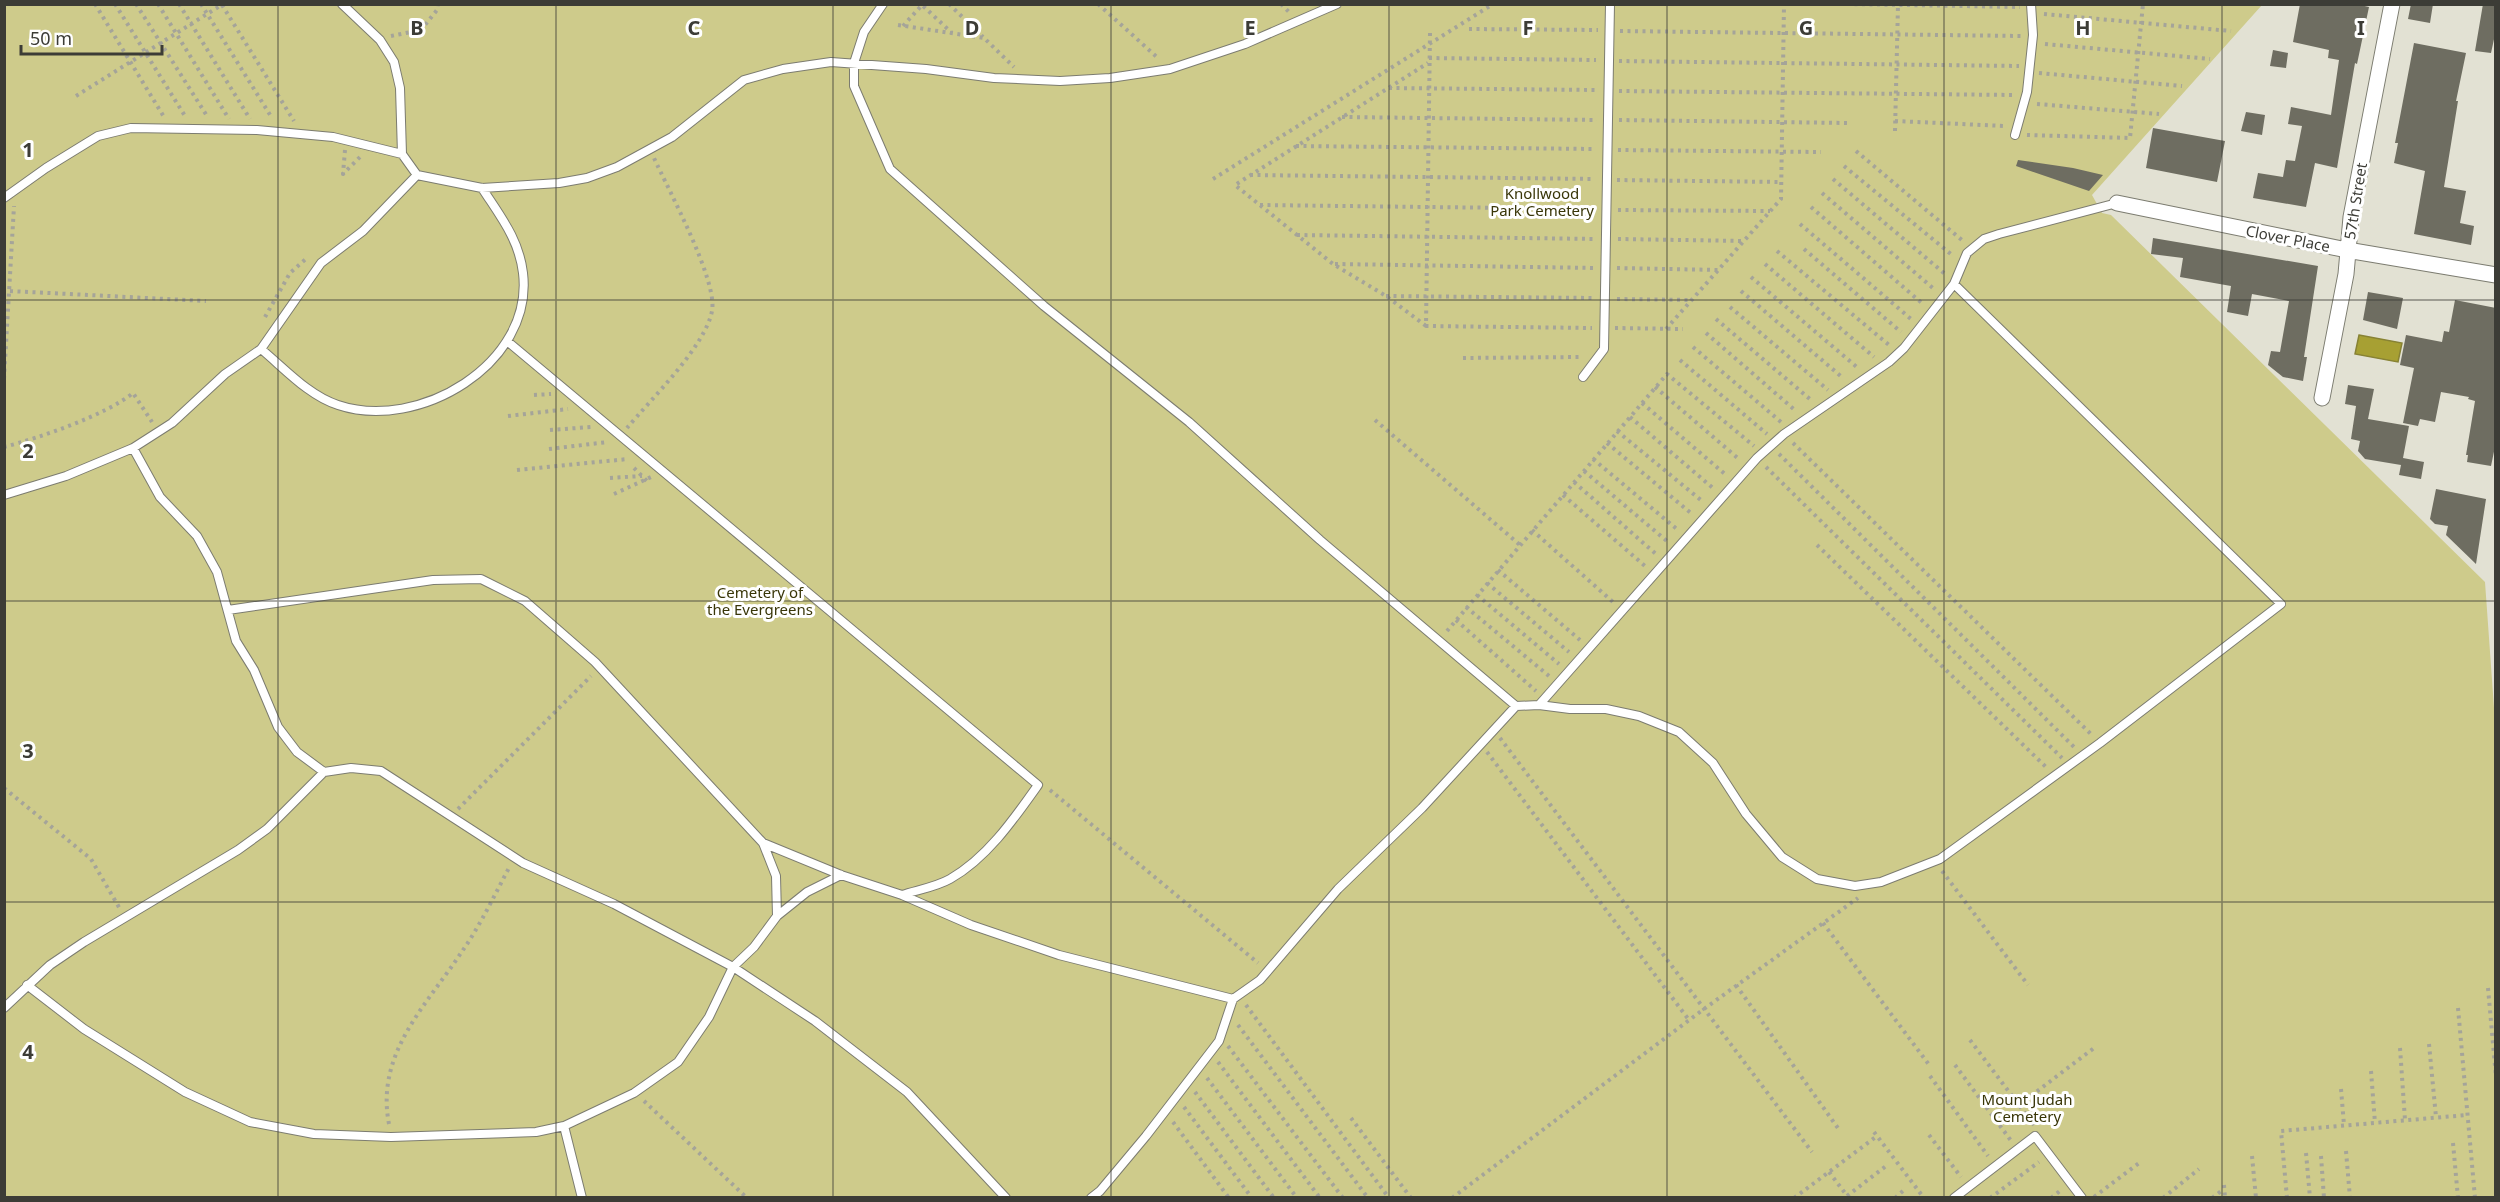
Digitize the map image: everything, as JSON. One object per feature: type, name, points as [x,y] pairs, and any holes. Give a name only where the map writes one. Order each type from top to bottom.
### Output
[{"type":"street","name":"57th Street","points":[[2322,398],[2346,274],[2351,217],[2392,4]]},
{"type":"street","name":"Clover Place","points":[[2117,203],[2347,250],[2496,275]]},
{"type":"lane","points":[[342,4],[380,40],[394,62],[400,88],[402,154],[417,175],[482,188],[558,183],[587,178],[617,167],[672,137],[744,80],[783,69],[831,62],[926,69],[994,78],[1060,81],[1110,78],[1180,65],[1245,44],[1337,4]]},
{"type":"lane","points":[[883,4],[864,32],[854,63],[854,86],[890,169],[1044,306],[1189,422],[1320,540],[1516,706],[1539,705],[1570,710],[1606,710],[1639,716],[1679,732],[1713,763],[1746,814],[1782,857],[1817,879],[1855,886],[1881,882],[1934,861],[2100,743],[2281,604],[1954,284]]},
{"type":"lane","points":[[1582,377],[1604,349],[1610,4]]},
{"type":"lane","points":[[2015,135],[2030,69],[2032,8]]},
{"type":"lane","points":[[4,198],[46,168],[98,136],[131,128],[280,132],[345,140],[402,154]]},
{"type":"lane","points":[[4,495],[66,476],[133,448],[172,423],[225,374],[261,349],[321,263],[363,231],[417,175]]},
{"type":"lane","points":[[261,349],[310,390],[338,405],[383,412],[430,401],[461,387],[490,364],[507,341],[522,306],[524,274],[518,243],[482,188]]},
{"type":"lane","points":[[1539,705],[1757,458],[1784,434],[1889,362],[1904,348],[1954,284],[1971,248],[1984,239],[1999,234],[2117,203]]},
{"type":"lane","points":[[507,341],[1038,785],[1012,822],[981,854],[949,880],[902,895]]},
{"type":"lane","points":[[133,448],[160,496],[197,536],[217,572],[236,641],[254,670],[278,727],[297,752],[324,772]]},
{"type":"lane","points":[[228,610],[433,580],[481,579],[525,601],[600,667],[763,843],[776,876],[777,916]]},
{"type":"lane","points":[[1091,1197],[1100,1191],[1211,1052],[1221,1036],[1235,997],[1260,980],[1338,889],[1422,808],[1516,706]]},
{"type":"lane","points":[[4,1008],[50,965],[267,830],[324,772],[351,768],[381,771],[514,858],[614,904],[733,967],[815,1021],[907,1092],[1006,1197]]},
{"type":"lane","points":[[763,843],[841,875],[902,895],[971,925],[1059,955],[1235,997]]},
{"type":"lane","points":[[27,985],[84,1029],[185,1092],[250,1122],[314,1134],[391,1137],[536,1132],[564,1126],[634,1093],[678,1062],[709,1017],[733,967],[754,947],[777,916],[807,892],[841,875]]},
{"type":"lane","points":[[564,1126],[582,1197]]},
{"type":"lane","points":[[1954,1197],[2035,1136],[2082,1197]]},
{"type":"path","points":[[95,4],[164,117]]},
{"type":"path","points":[[115,4],[187,120]]},
{"type":"path","points":[[136,4],[215,129]]},
{"type":"path","points":[[158,4],[236,130]]},
{"type":"path","points":[[179,4],[256,130]]},
{"type":"path","points":[[201,4],[280,132]]},
{"type":"path","points":[[380,40],[396,34],[421,30],[437,10],[438,4]]},
{"type":"path","points":[[953,33],[922,4],[901,26],[984,38]]},
{"type":"path","points":[[949,4],[1016,69]]},
{"type":"path","points":[[1098,4],[1160,60]]},
{"type":"path","points":[[1666,329],[1781,199],[1784,4]]},
{"type":"path","points":[[1847,4],[2032,8],[2141,23],[2230,31]]},
{"type":"path","points":[[2015,135],[2130,138],[2143,4]]},
{"type":"path","points":[[76,96],[222,5],[303,135]]},
{"type":"path","points":[[1895,131],[1898,5]]},
{"type":"path","points":[[1213,179],[1490,6]]},
{"type":"path","points":[[1469,29],[1898,35],[2032,40],[2210,59]]},
{"type":"path","points":[[1426,326],[1430,33]]},
{"type":"path","points":[[1683,329],[1426,326],[1386,296],[1334,264],[1234,185],[1389,88],[1429,60],[1896,64],[2030,69],[2182,86]]},
{"type":"path","points":[[1389,88],[1896,94],[2025,99],[2159,114]]},
{"type":"path","points":[[1895,121],[2017,126]]},
{"type":"path","points":[[345,140],[343,174],[364,153]]},
{"type":"path","points":[[1296,146],[1821,152]]},
{"type":"path","points":[[549,449],[623,438],[696,345],[712,310],[710,284],[650,149]]},
{"type":"path","points":[[1856,151],[1971,248]]},
{"type":"path","points":[[1844,166],[1962,263]]},
{"type":"path","points":[[1250,175],[1781,182]]},
{"type":"path","points":[[1833,179],[1943,272],[1954,284]]},
{"type":"path","points":[[4,379],[15,191]]},
{"type":"path","points":[[1822,193],[1934,289]]},
{"type":"path","points":[[1260,205],[1770,211]]},
{"type":"path","points":[[1811,207],[1925,305]]},
{"type":"path","points":[[1800,224],[1914,321]]},
{"type":"path","points":[[1297,235],[1744,241]]},
{"type":"path","points":[[1804,249],[1904,334]]},
{"type":"path","points":[[1777,251],[1892,347]]},
{"type":"path","points":[[1334,264],[1719,270]]},
{"type":"path","points":[[1765,264],[1877,360]]},
{"type":"path","points":[[1751,277],[1861,370]]},
{"type":"path","points":[[10,291],[206,301]]},
{"type":"path","points":[[1741,291],[1846,381]]},
{"type":"path","points":[[1386,296],[1692,300]]},
{"type":"path","points":[[1730,307],[1830,391]]},
{"type":"path","points":[[1716,319],[1814,402]]},
{"type":"path","points":[[1706,333],[1798,412]]},
{"type":"path","points":[[1693,347],[1783,423]]},
{"type":"path","points":[[1463,358],[1598,357]]},
{"type":"path","points":[[1680,360],[1769,435]]},
{"type":"path","points":[[1438,640],[1667,374],[1755,447]]},
{"type":"path","points":[[1655,387],[1741,461]]},
{"type":"path","points":[[4,447],[74,423],[112,406],[133,393],[154,422],[144,428]]},
{"type":"path","points":[[1642,403],[1736,483]]},
{"type":"path","points":[[508,416],[586,407]]},
{"type":"path","points":[[1630,417],[1723,497]]},
{"type":"path","points":[[1375,420],[1520,545]]},
{"type":"path","points":[[550,430],[609,426]]},
{"type":"path","points":[[1617,432],[1712,509]]},
{"type":"path","points":[[1784,434],[2100,743]]},
{"type":"path","points":[[1607,443],[1701,521]]},
{"type":"path","points":[[1770,446],[2082,756]]},
{"type":"path","points":[[517,470],[646,458]]},
{"type":"path","points":[[1757,458],[2070,765]]},
{"type":"path","points":[[1593,459],[1687,538]]},
{"type":"path","points":[[614,494],[647,481],[634,468]]},
{"type":"path","points":[[1584,471],[1677,550]]},
{"type":"path","points":[[610,478],[642,476]]},
{"type":"path","points":[[1574,482],[1659,556]]},
{"type":"path","points":[[1563,495],[1648,568]]},
{"type":"path","points":[[1533,530],[1616,604]]},
{"type":"path","points":[[1816,545],[2055,776]]},
{"type":"path","points":[[1498,570],[1582,642]]},
{"type":"path","points":[[1487,583],[1572,654]]},
{"type":"path","points":[[1477,595],[1562,666]]},
{"type":"path","points":[[1467,607],[1551,678]]},
{"type":"path","points":[[1456,620],[1538,692]]},
{"type":"path","points":[[451,816],[600,667]]},
{"type":"path","points":[[1494,731],[1812,1152]]},
{"type":"path","points":[[1481,744],[1689,1020]]},
{"type":"path","points":[[1038,785],[1054,792],[1267,971]]},
{"type":"path","points":[[4,788],[91,859],[125,917]]},
{"type":"path","points":[[391,1137],[385,1105],[392,1060],[414,1018],[471,938],[514,858]]},
{"type":"path","points":[[1934,861],[2028,985]]},
{"type":"path","points":[[1452,1197],[1736,985],[1881,882]]},
{"type":"path","points":[[1823,923],[1930,1065]]},
{"type":"path","points":[[1736,985],[1840,1131]]},
{"type":"path","points":[[2488,988],[2496,1077]]},
{"type":"path","points":[[1235,997],[1389,1197]]},
{"type":"path","points":[[2458,1008],[2475,1197]]},
{"type":"path","points":[[1228,1013],[1368,1197]]},
{"type":"path","points":[[1221,1036],[1343,1197]]},
{"type":"path","points":[[1970,1040],[2039,1132]]},
{"type":"path","points":[[2429,1044],[2436,1118]]},
{"type":"path","points":[[2019,1105],[2094,1048]]},
{"type":"path","points":[[2400,1048],[2405,1120]]},
{"type":"path","points":[[1211,1052],[1320,1197]]},
{"type":"path","points":[[1955,1065],[2017,1149]]},
{"type":"path","points":[[1199,1067],[1297,1197]]},
{"type":"path","points":[[2371,1071],[2375,1123]]},
{"type":"path","points":[[1929,1076],[1996,1166]]},
{"type":"path","points":[[1188,1082],[1274,1197]]},
{"type":"path","points":[[2341,1089],[2344,1125]]},
{"type":"path","points":[[634,1093],[747,1197]]},
{"type":"path","points":[[1176,1097],[1252,1197]]},
{"type":"path","points":[[1165,1112],[1227,1197]]},
{"type":"path","points":[[2288,1197],[2281,1131],[2467,1115]]},
{"type":"path","points":[[1351,1118],[1411,1197]]},
{"type":"path","points":[[1794,1197],[1875,1134],[1924,1197]]},
{"type":"path","points":[[1929,1135],[1969,1187]]},
{"type":"path","points":[[2453,1143],[2458,1197]]},
{"type":"path","points":[[2346,1151],[2350,1197]]},
{"type":"path","points":[[2306,1153],[2310,1197]]},
{"type":"path","points":[[1990,1197],[2050,1154]]},
{"type":"path","points":[[2252,1156],[2256,1197]]},
{"type":"path","points":[[2320,1156],[2324,1197]]},
{"type":"path","points":[[2094,1197],[2139,1163]]},
{"type":"path","points":[[1829,1171],[1848,1197],[1886,1166]]},
{"type":"path","points":[[2163,1197],[2199,1170]]},
{"type":"path","points":[[2212,1197],[2224,1187],[2225,1197]]},
{"type":"path","points":[[1895,1197],[1903,1191]]},
{"type":"green space","name":"Cemetery of the Evergreens","points":[[5,5],[2262,5],[2092,195],[2102,213],[2111,215],[2485,582],[2496,736],[2495,1197],[5,1198]]},
{"type":"shaded area","points":[[2359,335],[2402,343],[2398,362],[2355,354]]},
{"type":"building","points":[[2300,4],[2356,4],[2369,7],[2357,64],[2355,63],[2337,168],[2315,163],[2306,207],[2253,198],[2258,173],[2283,177],[2286,160],[2295,161],[2302,126],[2288,124],[2291,107],[2331,115],[2339,60],[2328,58],[2329,50],[2293,42]]},
{"type":"building","points":[[2411,4],[2433,4],[2430,23],[2408,19]]},
{"type":"building","points":[[2483,4],[2496,4],[2496,30],[2491,53],[2475,51]]},
{"type":"building","points":[[2414,43],[2466,53],[2456,101],[2458,101],[2444,187],[2466,191],[2460,223],[2474,226],[2471,245],[2414,234],[2425,171],[2394,163],[2398,143],[2395,143]]},
{"type":"building","points":[[2273,50],[2288,53],[2286,68],[2270,66]]},
{"type":"building","points":[[2246,112],[2265,115],[2262,135],[2241,131]]},
{"type":"building","points":[[2153,128],[2225,141],[2217,182],[2146,168]]},
{"type":"building","points":[[2018,160],[2103,175],[2089,191],[2016,166]]},
{"type":"building","points":[[2153,238],[2318,266],[2304,357],[2307,357],[2303,381],[2283,377],[2268,365],[2271,351],[2280,352],[2289,301],[2252,294],[2248,316],[2227,312],[2231,286],[2180,277],[2183,258],[2151,254]]},
{"type":"building","points":[[2368,292],[2403,298],[2397,329],[2363,320]]},
{"type":"building","points":[[2455,300],[2496,308],[2496,442],[2491,466],[2467,462],[2468,455],[2466,455],[2475,401],[2468,399],[2469,397],[2441,392],[2435,422],[2420,419],[2418,426],[2403,423],[2414,368],[2400,365],[2406,335],[2442,342],[2444,331],[2449,332]]},
{"type":"building","points":[[2348,385],[2374,389],[2368,419],[2409,426],[2403,458],[2424,462],[2421,479],[2399,475],[2401,465],[2365,459],[2358,451],[2360,441],[2351,439],[2356,406],[2345,404]]},
{"type":"building","points":[[2436,489],[2486,499],[2476,564],[2446,535],[2448,526],[2435,524],[2430,519]]},
{"type":"park label","name":"Knollwood Park Cemetery","points":[[1542,202]]},
{"type":"park label","name":"Mount Judah Cemetery","points":[[2027,1108]]}]
